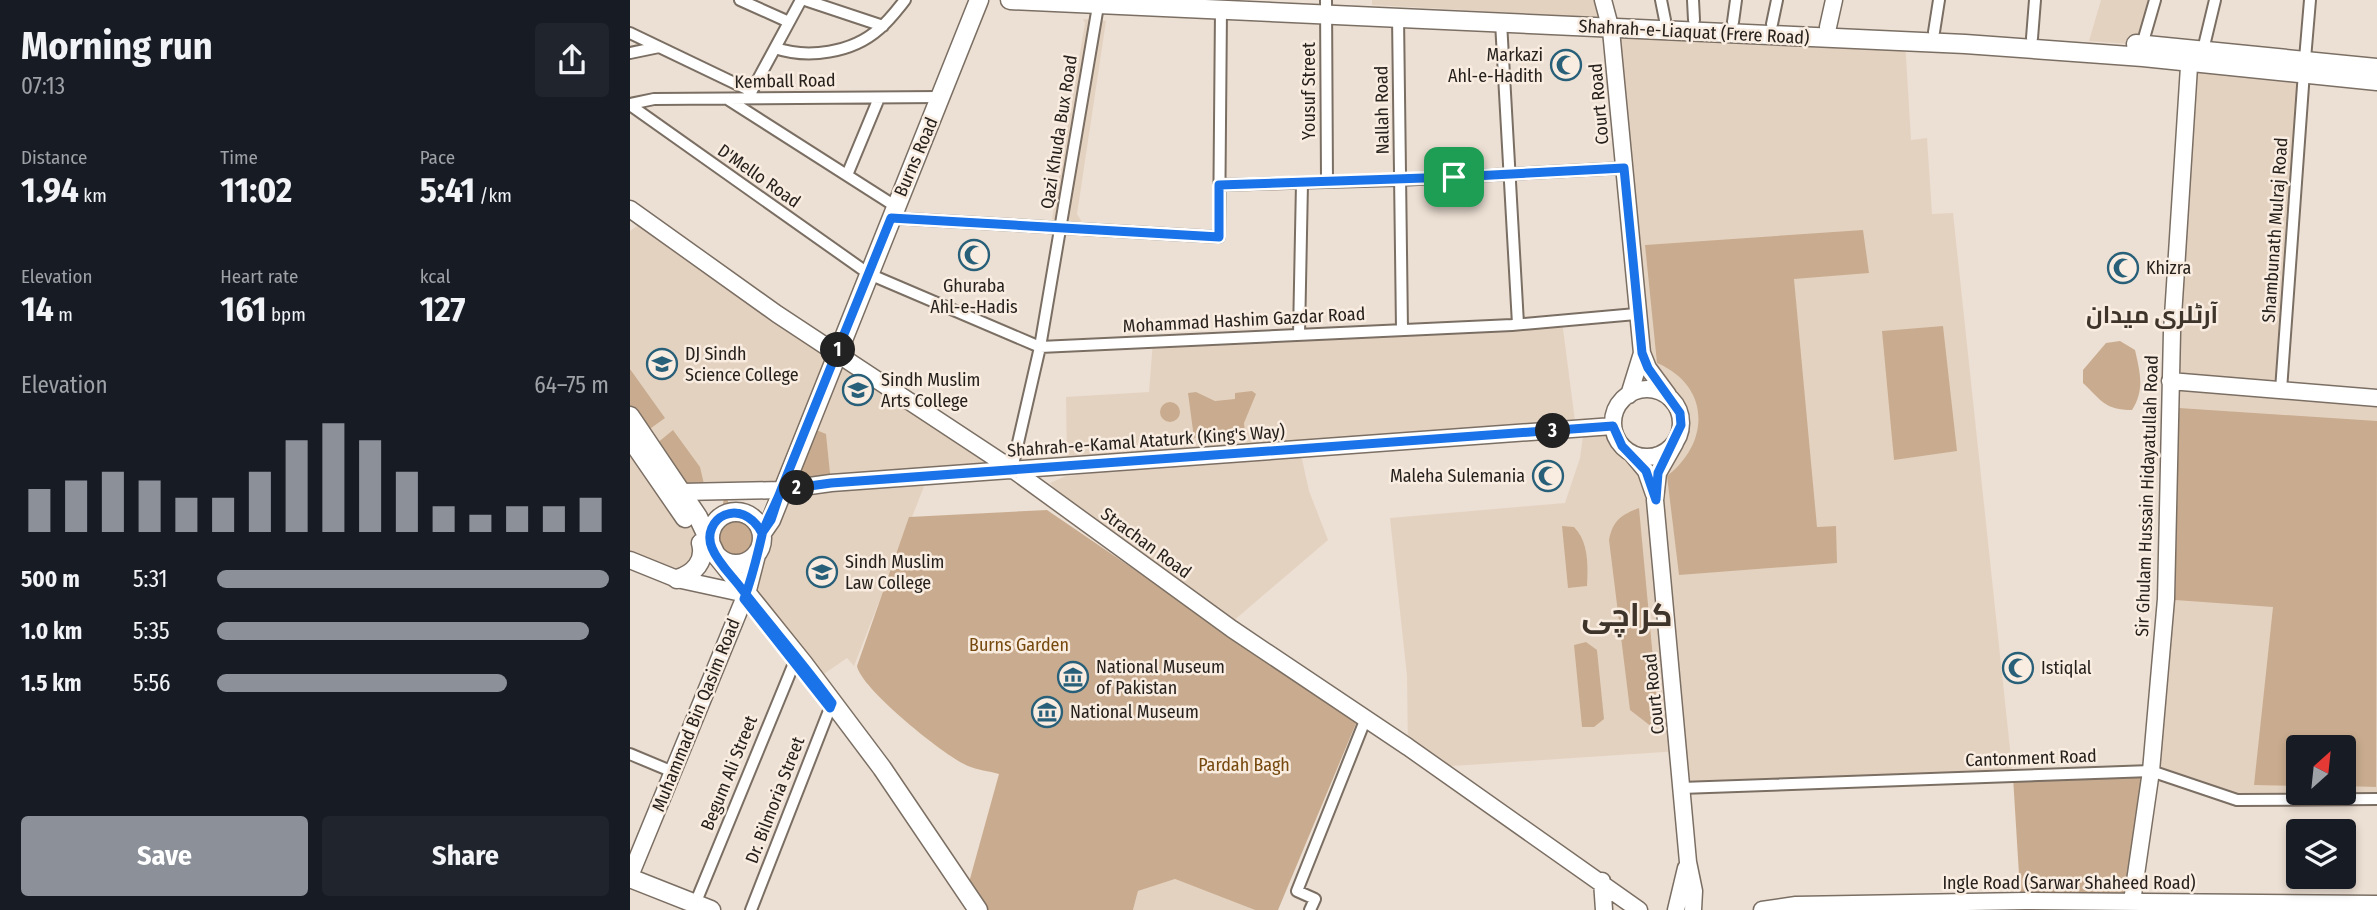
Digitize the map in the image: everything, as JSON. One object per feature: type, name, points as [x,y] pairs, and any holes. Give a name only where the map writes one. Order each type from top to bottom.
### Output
[{"type":"main road","name":"Burns Road","points":[[837,354],[979,0]]},
{"type":"main road","name":"Shahrah-e-Liaquat (Frere Road)","points":[[1010,0],[1098,6],[1221,9],[1326,5],[1398,16],[1501,22],[1607,16],[1965,44],[2194,53]]},
{"type":"main road","name":"Shahrah-e-Liaquat (Frere Road)","points":[[1259,0],[1934,32],[2142,45],[2305,66],[2377,81]]},
{"type":"main road","points":[[1828,27],[1834,0]]},
{"type":"main road","name":"Court Road","points":[[1607,16],[1642,353],[1629,395]]},
{"type":"main road","name":"Sir Ghulam Hussain Hidayatullah Road","points":[[2132,902],[2151,771],[2166,600],[2170,381],[2194,53]]},
{"type":"main road","name":"Shahrah-e-Liaquat (Frere Road)","points":[[2305,66],[2377,68]]},
{"type":"main road","name":"Strachan Road","points":[[630,209],[837,354],[1012,469],[1232,629],[1366,718],[1602,881],[1639,910]]},
{"type":"main road","points":[[1631,453],[1658,455],[1675,443],[1681,425],[1680,413],[1648,368],[1642,353]]},
{"type":"main road","points":[[743,595],[762,533],[771,520],[837,354]]},
{"type":"main road","points":[[2170,381],[2377,398]]},
{"type":"main road","points":[[1656,500],[1646,471],[1622,446],[1613,426],[1620,402],[1629,395],[1644,389],[1655,390],[1672,400]]},
{"type":"main road","points":[[630,416],[706,531],[709,547],[737,564],[756,555]]},
{"type":"main road","name":"Shahrah-e-Kamal Ataturk (King's Way)","points":[[682,492],[781,490],[831,483],[1012,469],[1613,426]]},
{"type":"main road","points":[[630,439],[743,595],[831,705],[978,910]]},
{"type":"main road","name":"Court Road","points":[[1675,443],[1658,473],[1656,500],[1688,862],[1694,891],[1693,910]]},
{"type":"main road","points":[[677,579],[689,575],[701,562],[717,521],[736,512],[748,515],[762,533]]},
{"type":"main road","points":[[632,566],[743,595]]},
{"type":"main road","name":"Muhammad Bin Qasim Road","points":[[630,877],[743,595]]},
{"type":"main road","points":[[831,705],[966,910]]},
{"type":"main road","name":"Court Road","points":[[1676,910],[1688,862]]},
{"type":"main road","points":[[630,877],[691,908]]},
{"type":"main road","points":[[1602,881],[1604,910]]},
{"type":"main road","points":[[630,886],[691,908]]},
{"type":"main road","name":"Ingle Road (Sarwar Shaheed Road)","points":[[1762,910],[1796,905],[1861,904],[2377,904]]},
{"type":"street","points":[[740,0],[789,22]]},
{"type":"street","points":[[630,33],[749,95],[803,0],[883,26]]},
{"type":"street","points":[[775,48],[792,54],[823,53],[849,45],[883,26],[905,0]]},
{"type":"street","points":[[1661,0],[1665,20]]},
{"type":"street","points":[[1693,0],[1694,20]]},
{"type":"street","points":[[1733,22],[1736,0]]},
{"type":"street","points":[[1772,24],[1777,0]]},
{"type":"street","points":[[1934,32],[1939,0]]},
{"type":"street","points":[[2032,38],[2035,0]]},
{"type":"street","points":[[2142,45],[2155,0]]},
{"type":"street","points":[[2194,53],[2215,0]]},
{"type":"street","name":"Shambunath Mulraj Road","points":[[2281,390],[2310,0]]},
{"type":"street","name":"Yousuf Street","points":[[1326,5],[1327,181]]},
{"type":"street","name":"Qazi Khuda Bux Road","points":[[1012,469],[1040,347],[1098,6]]},
{"type":"street","points":[[729,100],[847,175],[893,212],[1061,228],[1219,237],[1221,9]]},
{"type":"street","name":"Nallah Road","points":[[1398,16],[1402,330]]},
{"type":"street","points":[[1501,22],[1518,324]]},
{"type":"street","points":[[630,53],[659,47]]},
{"type":"street","name":"Kemball Road","points":[[630,105],[654,99],[729,100],[749,95],[941,97]]},
{"type":"street","points":[[847,175],[879,98]]},
{"type":"street","name":"D'Mello Road","points":[[630,105],[869,274]]},
{"type":"street","points":[[1219,185],[1400,180],[1624,168]]},
{"type":"street","points":[[1300,335],[1302,183]]},
{"type":"street","name":"Mohammad Hashim Gazdar Road","points":[[869,274],[1040,347],[1518,324],[1636,314]]},
{"type":"street","name":"Begum Ali Street","points":[[691,908],[796,658]]},
{"type":"street","name":"Dr. Bilmoria Street","points":[[751,910],[831,705]]},
{"type":"street","points":[[1310,910],[1315,899],[1297,891],[1366,718]]},
{"type":"street","points":[[630,754],[673,772]]},
{"type":"street","name":"Cantonment Road","points":[[1681,788],[2151,771],[2237,800],[2377,799]]},
{"type":"shaded area","points":[[1372,0],[1603,0],[1608,18],[1372,5]]},
{"type":"shaded area","points":[[2101,0],[2155,0],[2142,45],[2089,41]]},
{"type":"shaded area","points":[[1083,19],[1106,21],[1077,214],[1082,222],[1052,219],[1085,23]]},
{"type":"shaded area","points":[[1611,30],[1905,41],[1911,140],[1927,138],[1932,214],[1953,213],[2013,777],[1682,787],[1679,751],[1437,767],[1408,747],[1407,676],[1390,518],[1565,503],[1580,458],[1584,429],[1612,429],[1646,471],[1658,473],[1658,455],[1668,450],[1680,432],[1680,414],[1648,368]]},
{"type":"shaded area","points":[[2189,61],[2304,72],[2281,389],[2377,397],[2377,799],[2356,799],[2356,735],[2286,735],[2286,800],[2237,800],[2151,771]]},
{"type":"shaded area","points":[[646,220],[1012,469],[928,476],[854,666],[847,658],[815,680],[746,594],[782,488],[682,492],[681,511],[701,543],[689,575],[630,560],[630,231]]},
{"type":"shaded area","points":[[1562,321],[1576,429],[1067,460],[1066,397],[1149,392],[1153,341]]},
{"type":"shaded area","points":[[1300,450],[1309,491],[1328,540],[1232,622],[1070,507],[1050,483],[1066,476]]},
{"type":"shaded area","points":[[1175,879],[1255,910],[1133,910],[1138,891]]},
{"type":"green space","points":[[1863,230],[1869,273],[1794,279],[1817,527],[1836,526],[1837,563],[1679,575],[1667,476],[1681,463],[1691,448],[1697,432],[1698,416],[1695,400],[1687,386],[1675,373],[1657,363],[1645,245]]},
{"type":"green space","points":[[1943,326],[1957,451],[1894,460],[1882,331]]},
{"type":"green space","points":[[2120,341],[2135,350],[2138,366],[2140,388],[2132,410],[2110,406],[2083,383],[2083,370],[2106,343]]},
{"type":"green space","points":[[630,369],[665,418],[647,431],[630,408]]},
{"type":"green space","points":[[1252,391],[1256,394],[1244,423],[1245,434],[1194,438],[1188,393],[1196,392],[1215,401],[1235,399],[1235,393]]},
{"type":"green space","points":[[1166,402],[1174,402],[1180,412],[1174,422],[1166,422],[1160,416],[1160,408]]},
{"type":"green space","points":[[2179,408],[2377,421],[2376,787],[2356,786],[2356,735],[2286,735],[2286,786],[2254,785],[2273,607],[2175,600]]},
{"type":"green space","points":[[809,427],[826,434],[831,483],[783,487]]},
{"type":"green space","points":[[673,430],[700,467],[704,484],[686,484],[656,444]]},
{"type":"green space","points":[[725,491],[731,512],[749,515],[762,533],[759,550],[745,562],[728,562],[712,528],[721,517]]},
{"type":"green space","points":[[1639,508],[1659,723],[1652,727],[1630,710],[1609,540],[1619,519]]},
{"type":"green space","name":"Burns Garden","points":[[1047,510],[1357,721],[1278,910],[1255,910],[1175,879],[1138,891],[1133,910],[985,910],[968,886],[999,774],[968,766],[924,736],[873,690],[857,666],[909,517]]},
{"type":"green space","points":[[1562,526],[1574,527],[1583,540],[1587,586],[1568,588]]},
{"type":"green space","points":[[1586,642],[1597,650],[1604,719],[1594,727],[1582,727],[1574,645]]},
{"type":"green space","points":[[2151,771],[2132,902],[2021,907],[2013,777]]},
{"type":"place","name":"Markazi Ahl-e-Hadith","points":[[1566,65]]},
{"type":"place","name":"Ghuraba Ahl-e-Hadis","points":[[974,255]]},
{"type":"place","name":"Khizra","points":[[2123,268]]},
{"type":"place","name":"DJ Sindh Science College","points":[[662,364]]},
{"type":"place","name":"Sindh Muslim Arts College","points":[[858,390]]},
{"type":"place","name":"Maleha Sulemania","points":[[1548,476]]},
{"type":"place","name":"Sindh Muslim Law College","points":[[822,572]]},
{"type":"place","name":"Istiqlal","points":[[2018,668]]},
{"type":"place","name":"National Museum of Pakistan","points":[[1073,677]]},
{"type":"place","name":"National Museum","points":[[1047,712]]},
{"type":"district","name":"آرٹلری میدان","points":[[2152,315]]},
{"type":"district","name":"کراچی","points":[[1627,615]]},
{"type":"route","points":[[1454,177],[1219,185],[1219,237],[891,218],[781,490],[771,520],[762,533],[759,550],[756,555],[753,572],[746,594],[744,599],[802,668],[830,708],[832,703],[803,663],[746,594],[712,548],[712,528],[721,517],[736,512],[743,513],[755,522],[762,533],[771,520],[781,490],[831,483],[1613,426],[1616,438],[1646,471],[1656,500],[1658,473],[1680,432],[1680,413],[1648,368],[1642,353],[1636,314],[1624,168],[1454,177]]},
{"type":"park label","name":"Pardah Bagh","points":[[1244,765]]}]
